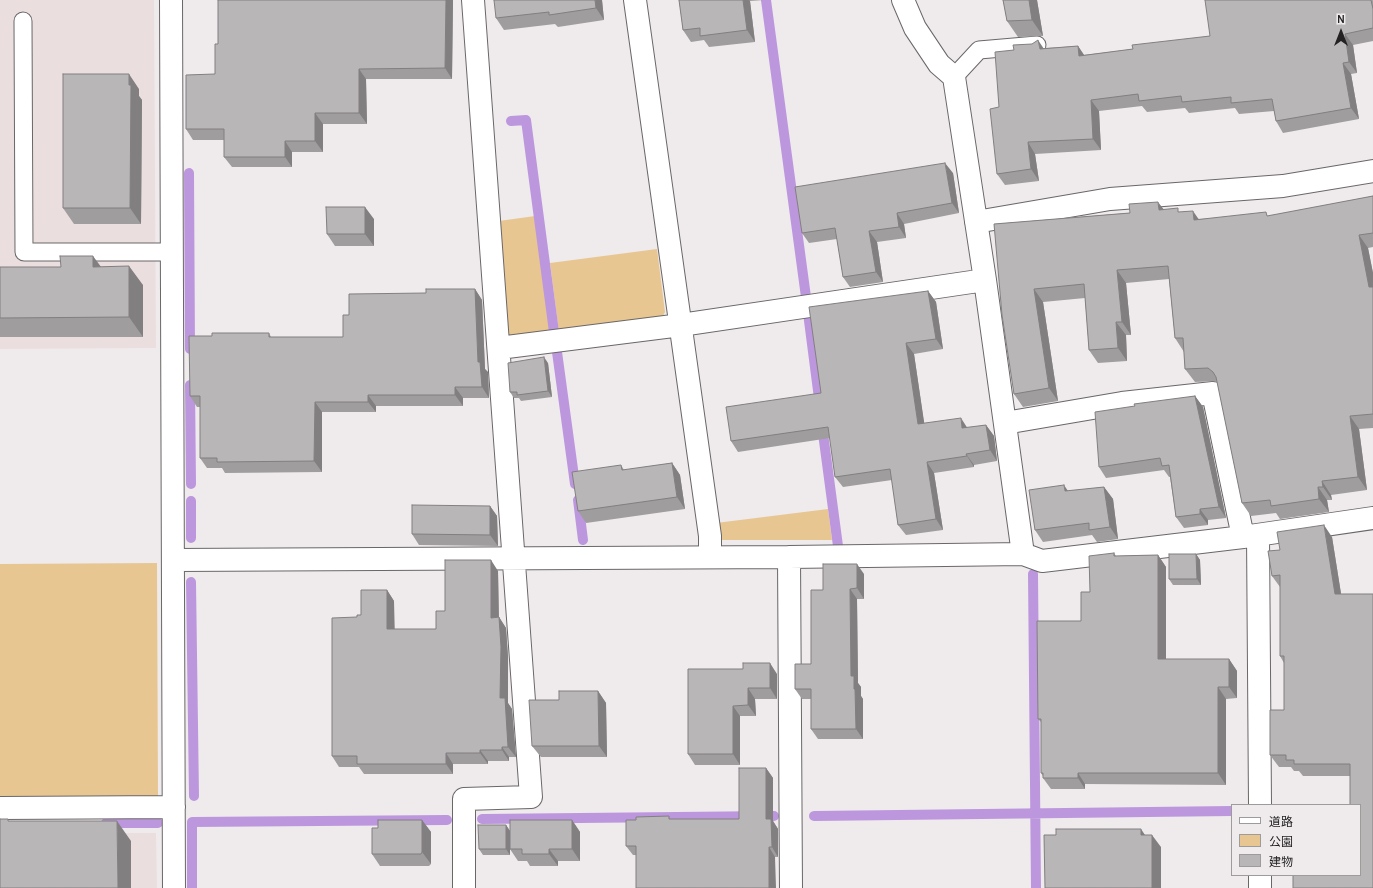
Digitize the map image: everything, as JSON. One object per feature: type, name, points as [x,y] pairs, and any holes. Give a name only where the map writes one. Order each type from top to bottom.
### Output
[{"type":"street","points":[[171,0],[174,888]]},
{"type":"street","points":[[464,888],[464,799],[531,797],[515,558],[473,0]]},
{"type":"street","points":[[635,0],[710,536],[710,557]]},
{"type":"street","points":[[903,0],[915,28],[939,64],[954,77],[985,280],[1023,554]]},
{"type":"street","points":[[976,222],[1110,199],[1283,186],[1373,171]]},
{"type":"street","points":[[499,348],[681,325],[985,280]]},
{"type":"street","points":[[1005,423],[1122,403],[1213,393],[1250,536],[1260,804]]},
{"type":"street","points":[[174,560],[789,557],[1023,554],[1042,561],[1250,536],[1373,518]]},
{"type":"street","points":[[789,557],[791,888]]},
{"type":"street","points":[[0,808],[174,807]]},
{"type":"street","points":[[1260,876],[1260,888]]},
{"type":"lane","points":[[23,21],[24,252],[172,252]]},
{"type":"lane","points":[[954,77],[979,50],[1039,45]]},
{"type":"shaded area","points":[[0,0],[154,0],[156,348],[0,349]]},
{"type":"shaded area","points":[[0,833],[156,833],[157,888],[0,888]]},
{"type":"green space","points":[[535,216],[550,334],[515,339],[508,335],[499,221]]},
{"type":"green space","points":[[657,249],[665,312],[661,320],[559,333],[550,263]]},
{"type":"green space","points":[[828,509],[832,540],[719,540],[716,523]]},
{"type":"green space","points":[[157,563],[158,797],[0,798],[0,564]]},
{"type":"building","points":[[218,0],[446,0],[445,68],[359,69],[359,113],[315,113],[315,141],[285,141],[285,157],[224,157],[224,129],[186,129],[186,75],[215,74],[215,44],[218,44]]},
{"type":"building","points":[[494,0],[595,0],[596,8],[549,15],[549,12],[496,18]]},
{"type":"building","points":[[679,0],[743,0],[747,30],[700,36],[700,28],[683,30]]},
{"type":"building","points":[[1003,0],[1029,0],[1032,20],[1007,21]]},
{"type":"building","points":[[1205,0],[1371,0],[1373,9],[1373,28],[1345,34],[1349,62],[1343,63],[1351,108],[1276,121],[1272,99],[1231,103],[1231,97],[1182,102],[1181,96],[1139,101],[1138,94],[1091,100],[1093,139],[1028,142],[1031,169],[997,174],[990,109],[999,107],[995,52],[1014,50],[1013,45],[1032,44],[1038,40],[1040,49],[1078,46],[1079,56],[1133,49],[1132,45],[1210,36]]},
{"type":"building","points":[[63,74],[129,74],[129,85],[131,85],[130,208],[63,208]]},
{"type":"building","points":[[945,163],[952,203],[897,213],[899,227],[869,231],[876,272],[843,277],[835,228],[802,233],[795,187]]},
{"type":"building","points":[[1373,196],[1373,233],[1359,235],[1369,287],[1373,287],[1373,414],[1350,416],[1358,477],[1322,481],[1323,487],[1318,487],[1319,499],[1271,506],[1270,500],[1242,503],[1216,377],[1208,368],[1185,369],[1183,338],[1175,338],[1168,266],[1117,270],[1122,322],[1116,322],[1118,348],[1089,350],[1084,284],[1034,289],[1049,388],[1014,394],[1002,315],[994,224],[1130,213],[1129,204],[1158,202],[1159,210],[1178,208],[1178,212],[1193,211],[1194,220],[1266,212],[1267,216]]},
{"type":"building","points":[[326,207],[365,207],[365,234],[327,234]]},
{"type":"building","points":[[60,256],[93,256],[93,267],[129,266],[129,317],[0,318],[0,267],[61,267]]},
{"type":"building","points":[[426,289],[475,289],[478,362],[480,362],[482,387],[455,387],[455,395],[368,395],[368,402],[315,402],[314,461],[217,462],[217,458],[200,458],[200,396],[190,396],[189,336],[212,336],[212,333],[269,333],[269,337],[343,337],[343,315],[349,315],[349,294],[426,293]]},
{"type":"building","points":[[928,291],[936,339],[906,343],[918,424],[961,418],[962,428],[986,425],[990,450],[966,454],[967,456],[927,462],[936,519],[898,525],[890,469],[835,477],[828,427],[731,441],[726,407],[821,393],[809,307]]},
{"type":"building","points":[[544,357],[548,391],[517,395],[517,392],[510,392],[508,363]]},
{"type":"building","points":[[1195,396],[1219,507],[1200,509],[1200,514],[1176,517],[1169,465],[1162,466],[1160,458],[1099,467],[1095,412],[1135,406],[1134,404]]},
{"type":"building","points":[[672,463],[677,497],[578,511],[572,472],[621,465],[622,470]]},
{"type":"building","points":[[1064,485],[1065,491],[1104,487],[1110,527],[1089,530],[1089,523],[1035,530],[1029,490]]},
{"type":"building","points":[[412,505],[490,506],[490,535],[412,534]]},
{"type":"building","points":[[1324,525],[1335,594],[1373,594],[1373,888],[1293,888],[1293,876],[1361,876],[1361,804],[1350,804],[1350,764],[1294,764],[1294,760],[1286,760],[1286,755],[1270,755],[1270,710],[1284,710],[1284,656],[1280,656],[1280,575],[1272,576],[1268,551],[1280,550],[1277,532]]},
{"type":"building","points":[[1114,553],[1114,556],[1158,555],[1158,659],[1229,659],[1229,687],[1218,687],[1218,773],[1078,773],[1078,778],[1043,778],[1043,773],[1041,773],[1041,719],[1038,719],[1037,621],[1081,621],[1081,592],[1090,592],[1089,556]]},
{"type":"building","points":[[1169,554],[1196,554],[1197,579],[1169,579]]},
{"type":"building","points":[[445,560],[491,560],[491,618],[499,617],[501,647],[500,698],[505,698],[508,747],[502,747],[502,750],[480,750],[480,753],[446,753],[446,764],[357,764],[357,756],[332,756],[332,618],[357,617],[357,615],[361,615],[361,590],[387,590],[387,629],[436,629],[436,611],[445,611]]},
{"type":"building","points":[[823,564],[857,564],[857,588],[850,589],[851,676],[854,676],[856,729],[811,729],[811,689],[795,689],[795,664],[811,664],[811,590],[823,590]]},
{"type":"building","points":[[743,663],[770,663],[770,688],[748,688],[748,705],[733,706],[733,754],[688,754],[688,669],[743,669]]},
{"type":"building","points":[[559,691],[598,691],[599,746],[532,746],[529,700],[559,700]]},
{"type":"building","points":[[739,768],[766,768],[766,819],[771,819],[772,847],[769,847],[769,888],[636,888],[636,846],[626,846],[626,820],[636,820],[636,817],[669,816],[669,819],[739,819]]},
{"type":"building","points":[[0,819],[8,819],[8,821],[117,821],[118,888],[0,888]]},
{"type":"building","points":[[378,820],[422,820],[421,854],[372,854],[372,828],[378,828]]},
{"type":"building","points":[[510,820],[572,820],[572,849],[549,849],[549,854],[522,854],[522,849],[510,849]]},
{"type":"building","points":[[478,825],[506,825],[506,849],[479,849]]},
{"type":"building","points":[[1056,829],[1141,829],[1141,835],[1152,835],[1152,888],[1045,888],[1044,835],[1056,835]]},
{"type":"waterway","points":[[766,0],[806,297]]},
{"type":"waterway","points":[[511,121],[526,120],[554,332]]},
{"type":"waterway","points":[[189,173],[190,349]]},
{"type":"waterway","points":[[808,313],[820,406]]},
{"type":"waterway","points":[[557,352],[575,484]]},
{"type":"waterway","points":[[190,385],[191,484]]},
{"type":"waterway","points":[[822,426],[838,546]]},
{"type":"waterway","points":[[578,500],[583,540]]},
{"type":"waterway","points":[[191,501],[191,538]]},
{"type":"waterway","points":[[1033,574],[1036,888]]},
{"type":"waterway","points":[[191,582],[194,796]]},
{"type":"waterway","points":[[814,816],[1231,811]]},
{"type":"waterway","points":[[482,819],[774,816]]},
{"type":"waterway","points":[[192,888],[192,822],[447,820]]},
{"type":"waterway","points":[[106,823],[158,823]]}]
